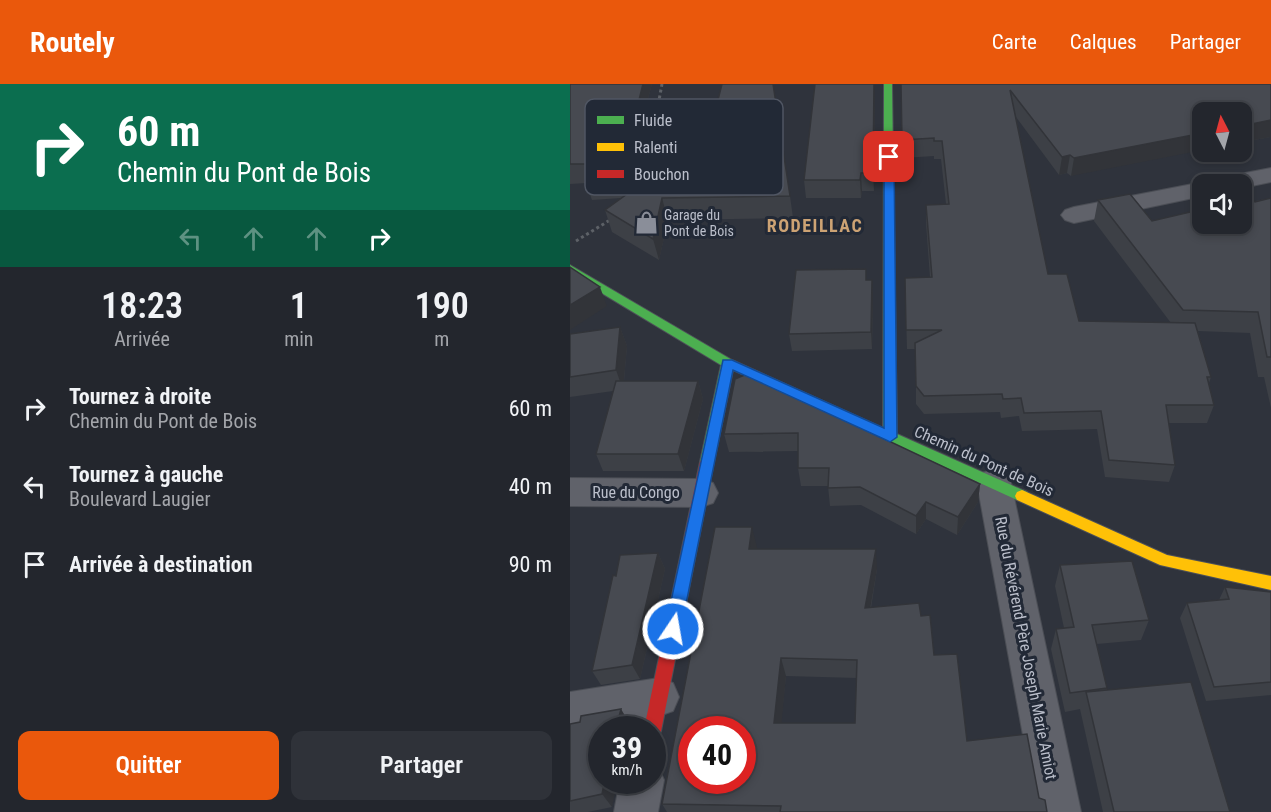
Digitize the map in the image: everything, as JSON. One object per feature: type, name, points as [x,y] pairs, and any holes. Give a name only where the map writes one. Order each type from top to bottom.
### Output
[{"type":"street","points":[[888,84],[890,437]]},
{"type":"street","points":[[1252,179],[1271,175]]},
{"type":"street","points":[[1074,215],[1192,191]]},
{"type":"street","name":"Chemin du Pont de Bois","points":[[570,269],[728,363],[1165,561],[1271,583]]},
{"type":"street","points":[[570,712],[656,714],[728,363]]},
{"type":"street","name":"Rue du Révérend Père Joseph Marie Amiot","points":[[994,483],[1059,812]]},
{"type":"street","name":"Rue du Congo","points":[[570,492],[701,493]]},
{"type":"street","points":[[636,812],[639,794]]},
{"type":"path","points":[[659,99],[662,84]]},
{"type":"path","points":[[570,244],[613,218]]},
{"type":"building","points":[[570,84],[643,84],[639,99],[585,99],[585,164],[570,164]]},
{"type":"building","points":[[722,84],[773,84],[775,99],[718,99]]},
{"type":"building","points":[[815,84],[874,84],[873,173],[861,173],[860,180],[804,180]]},
{"type":"building","points":[[901,84],[1271,84],[1271,120],[1252,124],[1252,102],[1192,102],[1192,135],[1074,158],[1070,155],[1062,157],[1010,90],[1048,274],[1067,274],[1079,321],[1195,323],[1211,377],[1207,377],[1214,405],[1166,405],[1175,465],[1109,460],[1101,411],[1024,413],[1021,398],[1003,399],[1002,394],[924,396],[916,386],[915,343],[942,330],[906,330],[905,278],[932,277],[926,205],[949,204],[942,141],[934,141],[934,138],[902,140]]},
{"type":"building","points":[[783,150],[790,196],[662,198],[653,239],[605,210],[626,195],[783,195]]},
{"type":"building","points":[[1130,194],[1152,221],[1192,212],[1192,234],[1252,234],[1252,199],[1255,202],[1271,198],[1271,357],[1267,357],[1258,312],[1183,310],[1098,200]]},
{"type":"building","points":[[570,267],[600,287],[570,305]]},
{"type":"building","points":[[866,269],[866,280],[872,280],[871,332],[789,334],[796,270]]},
{"type":"building","points":[[620,327],[616,370],[570,377],[570,334]]},
{"type":"building","points":[[747,374],[980,484],[958,517],[926,502],[916,516],[860,487],[828,488],[829,468],[798,468],[798,433],[724,434],[735,379]]},
{"type":"building","points":[[616,381],[698,381],[678,454],[596,454]]},
{"type":"building","points":[[715,527],[752,527],[749,549],[876,549],[865,608],[919,603],[921,616],[930,615],[934,655],[957,654],[967,741],[1027,734],[1039,798],[1045,800],[1047,812],[780,812],[781,806],[662,804],[664,794],[666,794],[678,720],[678,794],[756,794],[756,716],[679,716]],"holes":[[[781,658],[857,660],[855,723],[774,723]]]},
{"type":"building","points":[[658,553],[632,665],[592,671],[613,575],[616,576],[620,555]]},
{"type":"building","points":[[1132,561],[1149,620],[1092,625],[1107,688],[1070,693],[1056,629],[1074,627],[1060,565]]},
{"type":"building","points":[[1225,587],[1271,592],[1271,682],[1214,687],[1187,603],[1229,599]]},
{"type":"building","points":[[1191,682],[1230,812],[1114,812],[1086,692]]},
{"type":"building","points":[[621,709],[619,716],[588,716],[588,794],[602,794],[570,801],[570,724],[580,722],[581,716]]},
{"type":"traffic: fast","points":[[888,84],[890,437]]},
{"type":"traffic: fast","points":[[570,269],[728,363],[1022,496]]},
{"type":"traffic: fast","points":[[707,462],[728,363]]},
{"type":"traffic: slow","points":[[1022,496],[1165,561],[1271,583]]},
{"type":"traffic: jam","points":[[655,716],[707,462]]},
{"type":"place","name":"Garage du Pont de Bois","points":[[646,223]]},
{"type":"district","name":"RODEILLAC","points":[[815,225]]},
{"type":"route","points":[[673,629],[728,363],[890,437],[889,157]]}]
